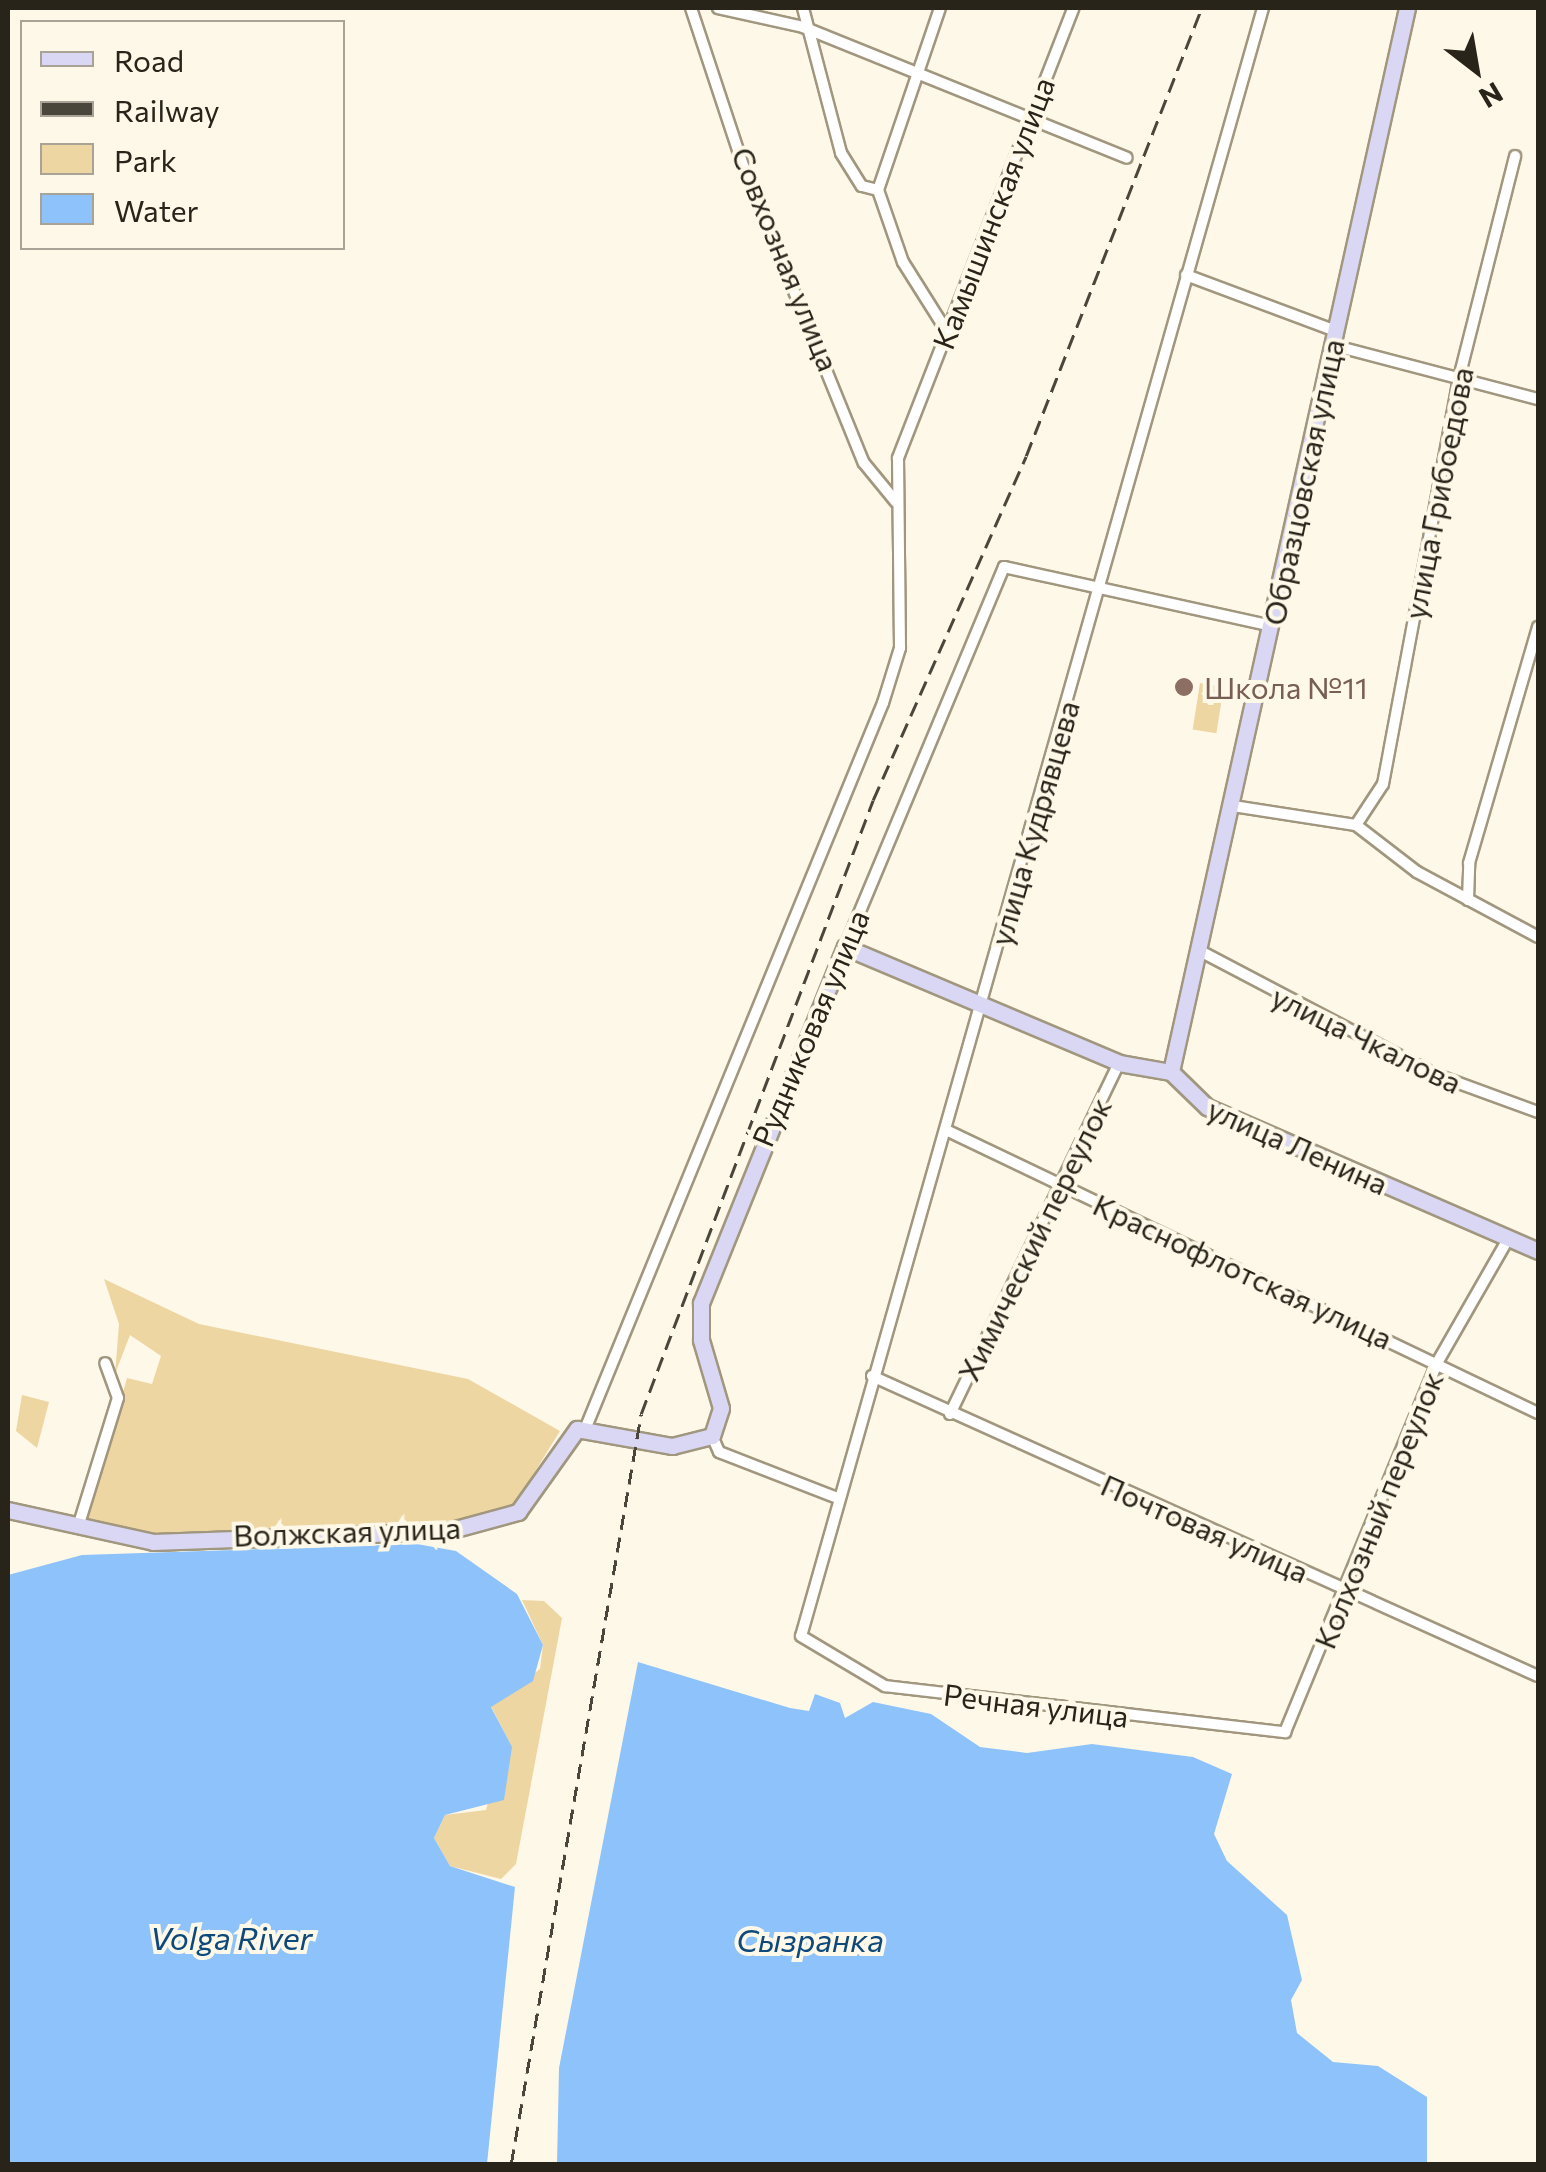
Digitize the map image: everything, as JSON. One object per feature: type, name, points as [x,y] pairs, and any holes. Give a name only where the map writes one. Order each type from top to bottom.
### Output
[{"type":"street","name":"Совхозная улица","points":[[691,8],[744,168],[864,464],[896,502]]},
{"type":"street","points":[[718,8],[803,27],[916,78],[1127,158]]},
{"type":"street","points":[[802,8],[803,27],[841,154],[862,186],[878,190]]},
{"type":"street","points":[[940,8],[878,190],[903,262],[944,328]]},
{"type":"street","name":"Камышинская улица","points":[[586,1427],[887,690],[900,648],[896,476],[944,328],[1073,8]]},
{"type":"street","name":"улица Кудрявцева","points":[[801,1636],[835,1497],[1103,590],[1186,275],[1263,8]]},
{"type":"street","name":"Образцовская улица","points":[[1171,1072],[1202,952],[1407,8]]},
{"type":"street","name":"улица Грибоедова","points":[[1356,825],[1383,784],[1460,378],[1515,156]]},
{"type":"street","points":[[1186,275],[1334,338],[1538,399]]},
{"type":"street","name":"Рудниковая улица","points":[[712,1436],[722,1408],[701,1340],[701,1303],[1000,571],[1010,568],[1103,590]]},
{"type":"street","points":[[1103,590],[1272,626]]},
{"type":"street","points":[[1468,900],[1469,863],[1538,627]]},
{"type":"street","points":[[1232,806],[1356,825],[1468,900],[1524,922],[1538,937]]},
{"type":"street","points":[[1524,922],[1538,914]]},
{"type":"street","points":[[845,947],[1119,1063],[1171,1072]]},
{"type":"street","name":"улица Чкалова","points":[[1202,952],[1434,1074],[1538,1112]]},
{"type":"street","name":"Химический переулок","points":[[950,1414],[1119,1063]]},
{"type":"street","name":"улица Ленина","points":[[1171,1072],[1207,1107],[1538,1252]]},
{"type":"street","name":"Краснофлотская улица","points":[[946,1130],[1538,1413]]},
{"type":"street","name":"Колхозный переулок","points":[[1285,1732],[1347,1591],[1349,1564],[1437,1363],[1508,1239]]},
{"type":"street","points":[[78,1527],[118,1398],[105,1363]]},
{"type":"street","name":"Почтовая улица","points":[[872,1376],[1538,1676]]},
{"type":"street","points":[[586,1427],[685,1446],[712,1436],[719,1452],[835,1497]]},
{"type":"street","name":"Волжская улица","points":[[8,1510],[152,1542],[490,1526],[518,1512],[561,1444],[586,1427]]},
{"type":"street","name":"Речная улица","points":[[801,1636],[885,1686],[1285,1732]]},
{"type":"green space","points":[[1200,683],[1224,687],[1216,733],[1193,729]]},
{"type":"green space","points":[[104,1279],[199,1324],[468,1379],[560,1431],[510,1512],[461,1523],[146,1536],[86,1521],[127,1378],[152,1384],[161,1356],[130,1335],[115,1374],[119,1324]]},
{"type":"green space","points":[[22,1395],[49,1402],[37,1448],[16,1431]]},
{"type":"green space","points":[[522,1600],[544,1601],[562,1618],[516,1864],[501,1879],[450,1866],[434,1838],[445,1815],[486,1810],[507,1738],[491,1706],[540,1669],[543,1645]]},
{"type":"water","name":"Volga River","points":[[417,1544],[456,1551],[517,1594],[543,1645],[533,1681],[491,1707],[512,1747],[504,1800],[445,1815],[434,1838],[450,1866],[515,1887],[487,2164],[8,2164],[8,1575],[82,1555]]},
{"type":"water","name":"Сызранка","points":[[638,1662],[790,1708],[809,1711],[815,1694],[840,1703],[845,1718],[873,1702],[931,1714],[980,1747],[1027,1753],[1092,1744],[1193,1757],[1232,1774],[1214,1834],[1227,1861],[1287,1915],[1302,1980],[1291,2000],[1297,2033],[1333,2062],[1378,2066],[1427,2097],[1427,2164],[557,2164],[559,2068]]},
{"type":"railway","points":[[511,2164],[641,1414],[873,800],[1026,456],[1202,8]]},
{"type":"place","name":"Школа №11","points":[[1184,687]]}]
